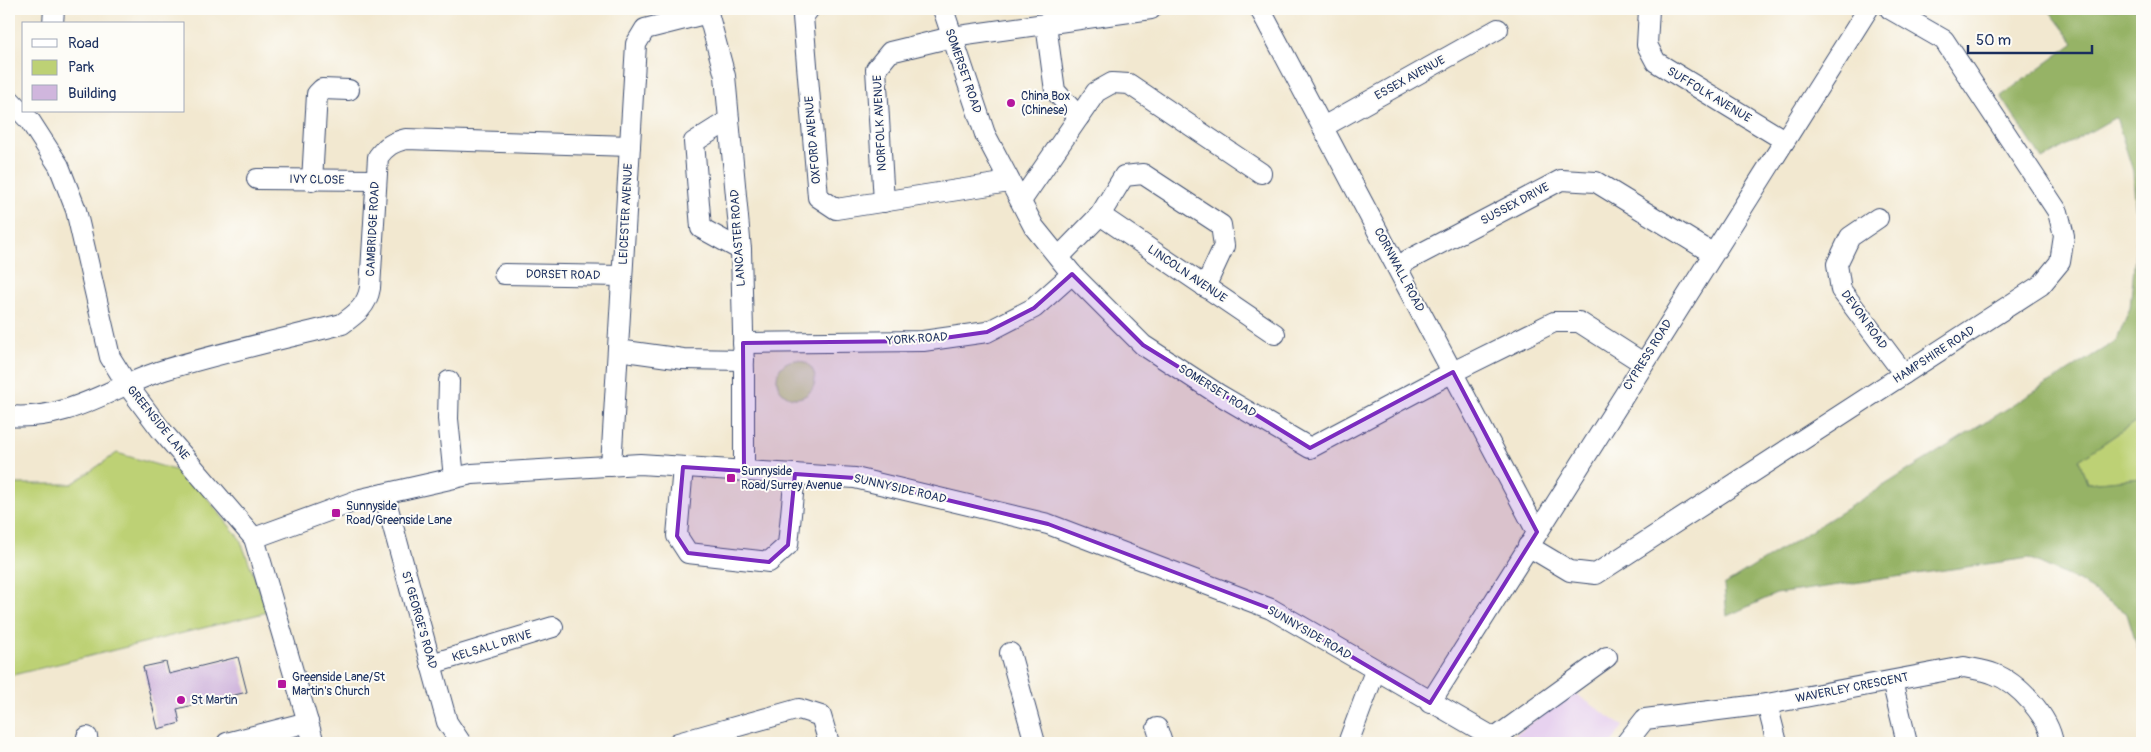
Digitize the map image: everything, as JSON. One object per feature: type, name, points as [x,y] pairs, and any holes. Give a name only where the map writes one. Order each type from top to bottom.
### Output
[{"type":"street","points":[[53,22],[54,9]]},
{"type":"street","name":"OXFORD AVENUE","points":[[809,9],[803,17],[818,197],[836,209],[1009,182]]},
{"type":"street","name":"SOMERSET ROAD","points":[[943,9],[985,134],[1034,227],[1072,274],[1143,345],[1218,394],[1310,448],[1453,372],[1554,322],[1579,322],[1643,363]]},
{"type":"street","name":"NORFOLK AVENUE","points":[[884,202],[876,69],[890,52],[952,37],[1151,9]]},
{"type":"street","name":"CORNWALL ROAD","points":[[1260,9],[1453,372],[1533,539]]},
{"type":"street","name":"SUFFOLK AVENUE","points":[[1649,9],[1647,45],[1656,62],[1784,140]]},
{"type":"street","name":"CYPRESS ROAD","points":[[1430,703],[1712,253],[1868,9]]},
{"type":"street","name":"HAMPSHIRE ROAD","points":[[1533,539],[1570,571],[1596,574],[2041,285],[2060,262],[2064,236],[2058,212],[1944,40],[1890,9]]},
{"type":"street","name":"LANCASTER ROAD","points":[[708,11],[725,76],[740,250],[744,471]]},
{"type":"street","name":"LEICESTER AVENUE","points":[[611,466],[636,44],[644,29],[708,11]]},
{"type":"street","points":[[1046,24],[1055,91],[1078,117]]},
{"type":"street","name":"ESSEX AVENUE","points":[[1323,127],[1498,29]]},
{"type":"street","points":[[1021,201],[1096,92],[1112,83],[1130,84],[1261,173]]},
{"type":"street","points":[[312,180],[317,94],[322,89],[350,90]]},
{"type":"street","name":"GREENSIDE LANE","points":[[9,99],[22,108]]},
{"type":"street","name":"GREENSIDE LANE","points":[[34,116],[59,166],[76,210],[110,357],[128,386],[161,430],[254,538],[314,743]]},
{"type":"street","points":[[729,120],[694,142],[701,228],[740,250]]},
{"type":"street","name":"CAMBRIDGE ROAD","points":[[9,416],[26,417],[53,414],[93,402],[164,370],[342,324],[357,314],[369,297],[378,157],[387,145],[406,138],[630,146]]},
{"type":"street","points":[[1059,257],[1100,215],[1124,176],[1143,174],[1221,225],[1224,246],[1206,286]]},
{"type":"street","name":"IVY CLOSE","points":[[257,179],[376,180]]},
{"type":"street","name":"SUSSEX DRIVE","points":[[1397,266],[1561,180],[1596,182],[1712,253]]},
{"type":"street","name":"LINCOLN AVENUE","points":[[1100,215],[1275,334]]},
{"type":"street","name":"DEVON ROAD","points":[[1878,218],[1850,237],[1838,264],[1841,290],[1904,374]]},
{"type":"street","name":"DORSET ROAD","points":[[504,274],[622,276]]},
{"type":"street","name":"YORK ROAD","points":[[618,350],[682,359],[743,352],[923,341],[986,332],[1034,308],[1072,274]]},
{"type":"street","points":[[449,381],[448,420],[454,478]]},
{"type":"street","name":"SUNNYSIDE ROAD","points":[[254,538],[361,499],[472,474],[640,464],[855,478],[1048,524],[1271,610],[1499,741]]},
{"type":"street","points":[[682,467],[677,536],[688,553],[769,562],[788,545],[795,474]]},
{"type":"street","name":"ST GEORGE'S ROAD","points":[[384,494],[447,722],[461,743]]},
{"type":"street","name":"KELSALL DRIVE","points":[[431,664],[552,627]]},
{"type":"street","points":[[1010,653],[1035,743]]},
{"type":"street","points":[[1499,741],[1606,657]]},
{"type":"street","name":"WAVERLEY CRESCENT","points":[[1626,743],[1644,719],[1767,704],[1964,667],[1995,674],[2027,695],[2051,732],[2053,743]]},
{"type":"street","points":[[1348,743],[1375,671]]},
{"type":"street","points":[[1892,681],[1907,743]]},
{"type":"street","points":[[1767,704],[1777,743]]},
{"type":"street","points":[[678,743],[798,709],[821,716],[829,743]]},
{"type":"street","points":[[226,743],[308,722]]},
{"type":"highlighted area","points":[[1072,274],[1143,345],[1310,448],[1453,372],[1537,532],[1430,703],[1271,609],[1048,524],[855,478],[795,474],[788,545],[769,562],[688,553],[677,536],[683,467],[744,471],[743,343],[923,341],[987,332],[1034,308]]},
{"type":"shaded area","points":[[1573,692],[1623,726],[1612,743],[1504,743]]},
{"type":"green space","points":[[2048,9],[2142,9],[2142,417],[2079,460],[2087,483],[2142,478],[2142,662],[2127,614],[2079,581],[2029,558],[1776,594],[1727,616],[1724,585],[2116,341],[2130,308],[2137,234],[2133,171],[2116,117],[2042,159],[2001,96],[2074,43]]},
{"type":"green space","points":[[796,360],[809,366],[815,379],[809,392],[796,398],[783,392],[777,379],[783,366]]},
{"type":"green space","points":[[2142,417],[2142,478],[2087,483],[2079,460]]},
{"type":"green space","points":[[117,453],[188,474],[240,539],[268,612],[9,676],[9,484],[72,484]]},
{"type":"building","name":"St Martin","points":[[238,657],[247,692],[177,709],[180,723],[158,729],[143,667],[166,662],[169,674]]},
{"type":"place","name":"China Box (Chinese)","points":[[1011,103]]},
{"type":"place","name":"Sunnyside Road/Surrey Avenue","points":[[731,478]]},
{"type":"place","name":"Sunnyside Road/Greenside Lane","points":[[336,513]]},
{"type":"place","name":"Greenside Lane/St Martin's Church","points":[[282,684]]},
{"type":"place","name":"St Martin","points":[[181,700]]}]
